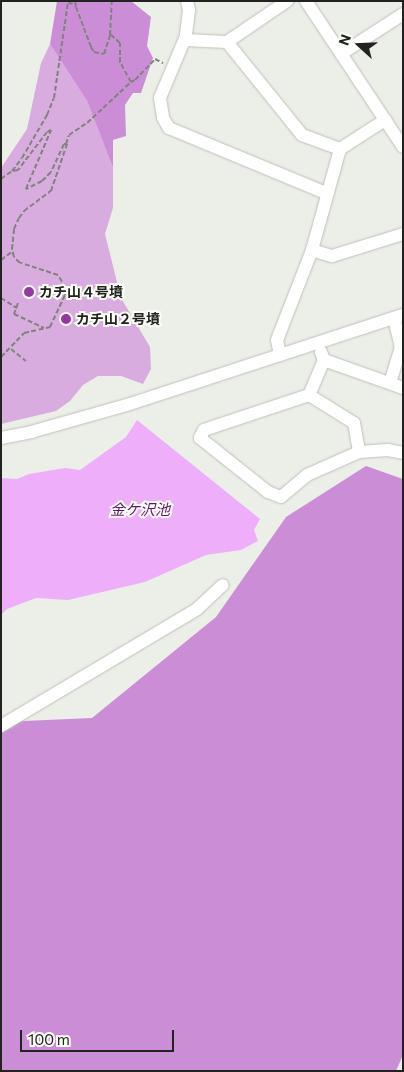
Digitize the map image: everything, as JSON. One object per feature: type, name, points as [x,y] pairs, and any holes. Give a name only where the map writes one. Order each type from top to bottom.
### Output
[{"type":"street","points":[[187,1],[189,10],[185,40],[172,66],[160,98],[163,118],[170,128],[326,194]]},
{"type":"street","points":[[185,40],[227,42],[287,1]]},
{"type":"street","points":[[306,1],[403,147]]},
{"type":"street","points":[[341,54],[403,14]]},
{"type":"street","points":[[227,42],[302,135],[340,149]]},
{"type":"street","points":[[280,355],[277,340],[312,250],[340,149],[385,120]]},
{"type":"street","points":[[312,250],[332,256],[403,234]]},
{"type":"street","points":[[1,438],[31,432],[130,404],[398,317],[401,348],[390,383]]},
{"type":"street","points":[[317,343],[324,360],[309,395],[204,430],[200,438],[268,492],[281,496],[307,475],[359,452],[388,450],[403,453]]},
{"type":"street","points":[[324,360],[403,388]]},
{"type":"street","points":[[309,395],[354,423],[359,452]]},
{"type":"street","points":[[1,726],[198,609],[222,585]]},
{"type":"path","points":[[75,1],[85,34],[94,52],[104,54],[110,34],[112,1]]},
{"type":"path","points":[[1,179],[12,171],[47,115],[54,98],[68,2],[76,6]]},
{"type":"path","points":[[110,34],[120,43],[120,62],[131,82]]},
{"type":"path","points":[[1,357],[24,333],[50,327],[65,295],[64,280],[58,275],[20,263],[14,257],[12,251],[14,229],[19,218],[24,211],[51,191],[57,179],[69,135],[87,123],[135,80],[155,59],[172,66]]},
{"type":"path","points":[[12,171],[18,170],[24,164],[50,130],[26,190],[42,181],[51,172],[66,144]]},
{"type":"path","points":[[1,260],[12,251]]},
{"type":"path","points":[[1,298],[16,308]]},
{"type":"path","points":[[18,303],[14,314],[44,328]]},
{"type":"path","points":[[11,348],[26,361]]},
{"type":"shaded area","points":[[57,1],[131,1],[151,17],[147,46],[153,58],[141,93],[133,93],[125,105],[126,136],[113,140],[113,168],[87,101],[50,44]]},
{"type":"shaded area","points":[[50,44],[87,101],[113,168],[113,208],[105,234],[121,298],[150,347],[151,369],[143,384],[121,376],[98,376],[83,385],[70,401],[56,411],[1,424],[1,168],[27,129],[41,63]]},
{"type":"shaded area","points":[[366,466],[403,479],[403,1055],[396,1071],[1,1071],[1,722],[92,718],[216,617],[286,517]]},
{"type":"water","name":"金ケ沢池","points":[[137,420],[260,519],[254,530],[258,541],[241,550],[206,555],[145,582],[68,600],[36,598],[7,609],[1,615],[1,478],[17,479],[29,474],[65,468],[80,470],[126,437]]},
{"type":"place","name":"カチ山４号墳","points":[[29,292]]},
{"type":"place","name":"カチ山２号墳","points":[[66,319]]}]
